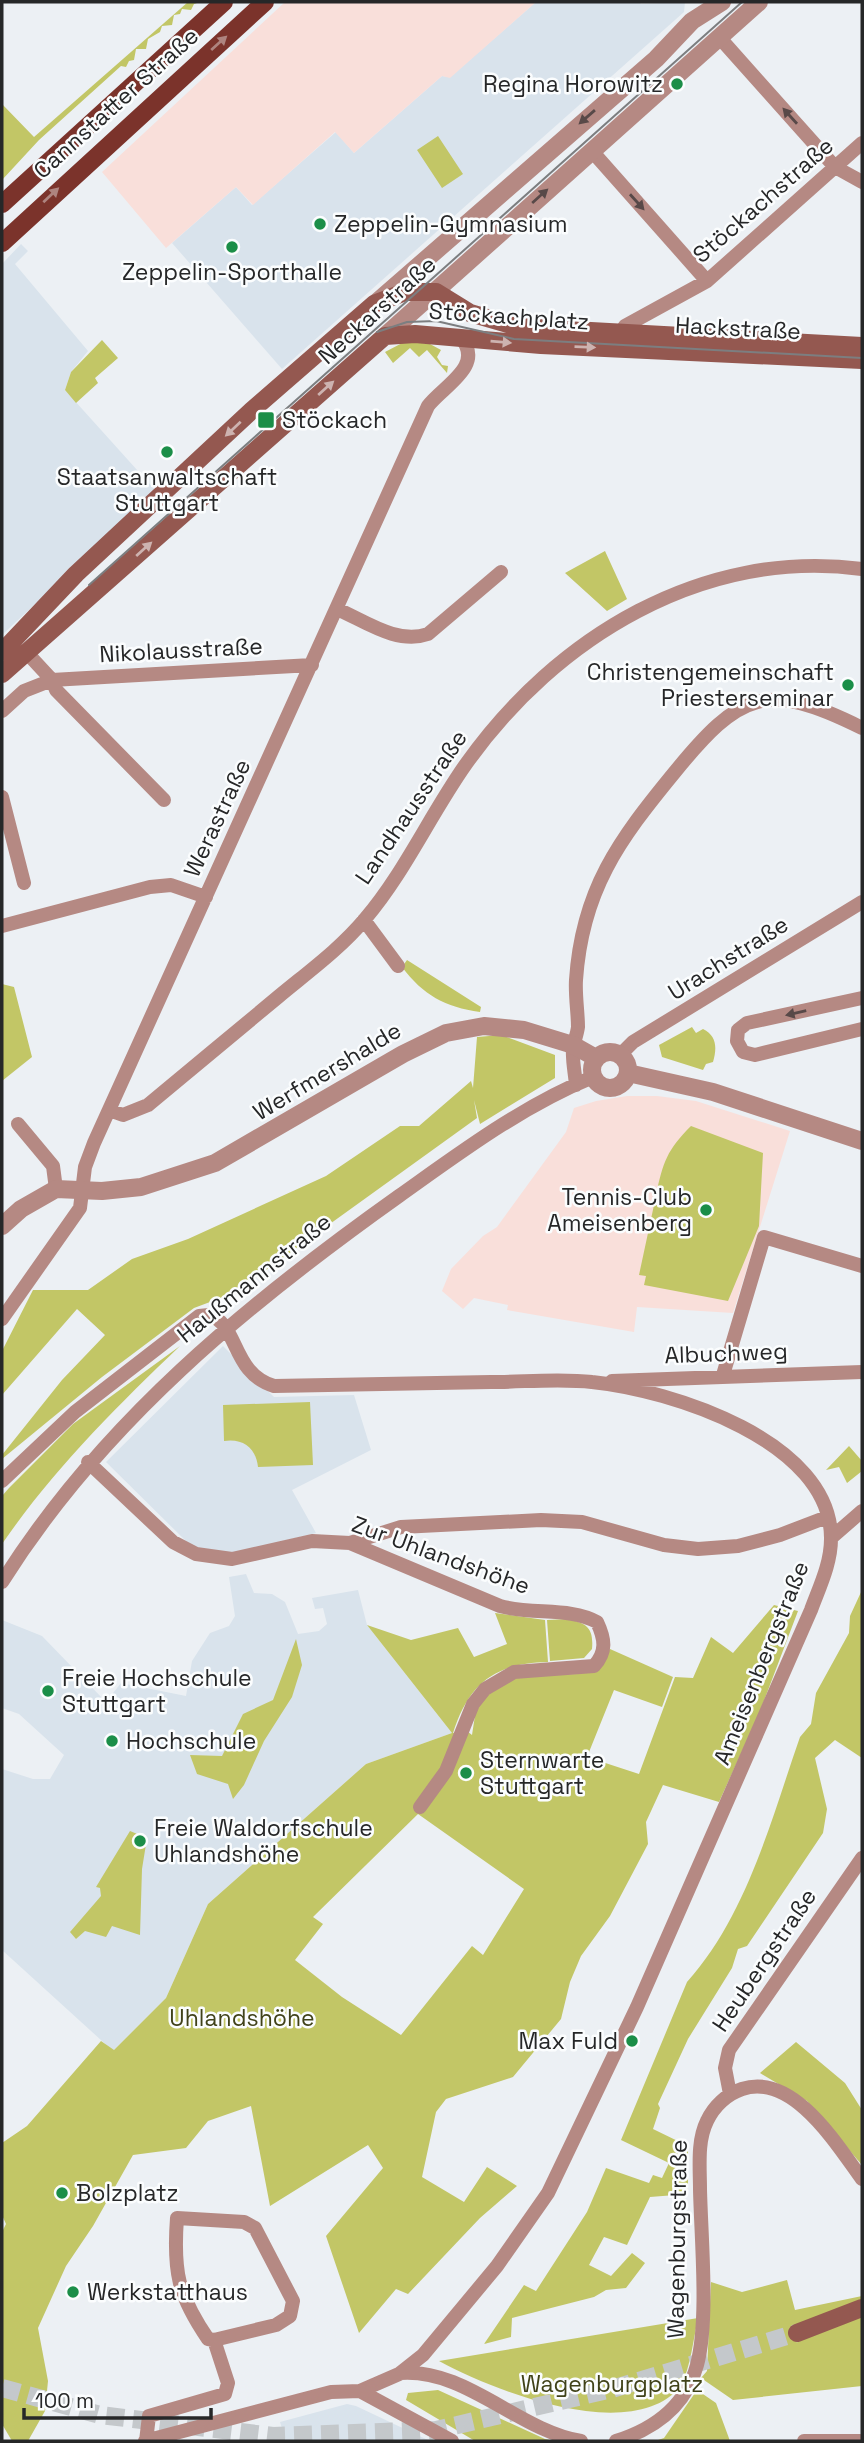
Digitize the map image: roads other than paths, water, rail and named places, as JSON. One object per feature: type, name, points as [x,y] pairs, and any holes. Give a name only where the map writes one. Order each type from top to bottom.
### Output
[{"type":"main road","name":"Cannstatter Straße","points":[[2,204],[224,2]]},
{"type":"main road","name":"Cannstatter Straße","points":[[2,243],[265,2]]},
{"type":"main road","points":[[374,304],[405,292],[436,292]]},
{"type":"main road","name":"Hackstraße","points":[[436,292],[470,313],[493,322],[625,340],[862,360]]},
{"type":"main road","name":"Neckarstraße","points":[[2,652],[76,574],[251,411],[374,304]]},
{"type":"main road","name":"Stöckachplatz","points":[[385,336],[402,333],[461,338],[625,340]]},
{"type":"main road","name":"Neckarstraße","points":[[2,674],[31,658],[65,619],[385,336]]},
{"type":"main road","name":"Hackstraße","points":[[625,340],[862,346]]},
{"type":"main road","points":[[76,574],[72,584],[75,592],[83,596],[93,594]]},
{"type":"main road","points":[[51,600],[65,601],[68,609],[65,619]]},
{"type":"main road","points":[[797,2333],[862,2308]]},
{"type":"street","points":[[692,21],[702,2]]},
{"type":"street","name":"Neckarstraße","points":[[374,304],[656,58],[692,21],[722,2]]},
{"type":"street","name":"Neckarstraße","points":[[385,336],[759,2]]},
{"type":"street","points":[[719,37],[835,167],[862,182]]},
{"type":"street","name":"Stöckachstraße","points":[[625,340],[625,326],[707,281],[862,143]]},
{"type":"street","points":[[592,150],[707,281]]},
{"type":"street","name":"Werastraße","points":[[2,1319],[80,1208],[85,1167],[109,1110],[431,402],[467,365],[470,352],[461,338]]},
{"type":"street","name":"Landhausstraße","points":[[109,1110],[123,1115],[148,1105],[314,967],[364,920],[400,871],[477,750],[534,688],[605,629],[663,597],[735,574],[795,566],[862,569]]},
{"type":"street","points":[[337,609],[398,636],[420,637],[428,634],[501,572]]},
{"type":"street","points":[[31,658],[52,680],[56,690],[164,800]]},
{"type":"street","name":"Neckarstraße","points":[[24,691],[31,658]]},
{"type":"street","name":"Nikolausstraße","points":[[52,680],[312,665]]},
{"type":"street","name":"Neckarstraße","points":[[2,711],[24,691],[52,680]]},
{"type":"street","points":[[576,1085],[573,1045],[578,1028],[576,988],[580,947],[598,883],[612,854],[635,820],[703,737],[740,709],[777,699],[813,704],[862,728]]},
{"type":"street","points":[[2,797],[24,883]]},
{"type":"street","points":[[2,926],[150,887],[172,885],[206,897]]},
{"type":"street","name":"Urachstraße","points":[[620,1055],[633,1042],[862,902]]},
{"type":"street","points":[[364,920],[398,966]]},
{"type":"street","points":[[862,998],[747,1023],[738,1030],[737,1041],[743,1052],[755,1055],[862,1029]]},
{"type":"street","name":"Werfmershalde","points":[[83,1190],[141,1187],[215,1163],[403,1054],[446,1033],[484,1027],[505,1027],[573,1045],[596,1058]]},
{"type":"street","points":[[607,1052],[620,1055],[625,1060],[628,1073],[621,1084],[609,1088],[593,1077],[592,1067],[596,1058],[607,1052]]},
{"type":"street","points":[[628,1073],[713,1092],[862,1141]]},
{"type":"street","name":"Haußmannstraße","points":[[2,1582],[37,1527],[88,1462],[226,1326],[361,1223],[490,1131],[593,1077]]},
{"type":"street","points":[[18,1124],[53,1166],[56,1189]]},
{"type":"street","points":[[2,1226],[22,1209],[56,1189],[83,1190]]},
{"type":"street","points":[[723,1375],[764,1237],[862,1266]]},
{"type":"street","points":[[2,1481],[75,1412],[199,1316],[217,1317],[226,1326]]},
{"type":"street","name":"Ameisenbergstraße","points":[[226,1326],[238,1357],[261,1382],[274,1387],[592,1382],[671,1398],[756,1436],[775,1447],[805,1472],[821,1497],[831,1538],[827,1568],[811,1610],[637,2007],[548,2193],[497,2266],[438,2338],[413,2365],[399,2374]]},
{"type":"street","name":"Albuchweg","points":[[592,1382],[723,1375],[862,1372]]},
{"type":"street","name":"Zur Uhlandshöhe","points":[[88,1462],[173,1542],[196,1554],[232,1559],[312,1541],[350,1543],[500,1606],[522,1612],[583,1615],[597,1622],[603,1634],[602,1657],[594,1666],[514,1672],[485,1689],[473,1704],[446,1771],[420,1807]]},
{"type":"street","points":[[831,1538],[862,1511]]},
{"type":"street","points":[[350,1543],[401,1527],[541,1520],[582,1522],[664,1545],[698,1549],[738,1546],[780,1535],[827,1517]]},
{"type":"street","name":"Heubergstraße","points":[[730,2094],[725,2068],[729,2050],[862,1858]]},
{"type":"street","points":[[730,2094],[759,2087],[793,2098],[808,2110],[862,2179]]},
{"type":"street","name":"Wagenburgstraße","points":[[616,2441],[656,2424],[677,2404],[697,2365],[702,2317],[701,2141],[706,2122],[730,2094]]},
{"type":"street","points":[[177,2218],[244,2222],[255,2228],[261,2234],[293,2301],[290,2316],[276,2325],[214,2340],[208,2339],[188,2311],[179,2289],[177,2218]]},
{"type":"street","points":[[214,2340],[228,2383],[225,2394],[149,2416],[146,2441],[331,2392],[360,2391],[399,2374],[439,2376],[532,2423],[581,2441]]},
{"type":"street","points":[[360,2391],[452,2441]]},
{"type":"street","points":[[804,2441],[860,2441]]},
{"type":"tunnel","points":[[2,2388],[100,2415],[273,2436],[436,2430],[612,2389],[797,2333]]},
{"type":"tram line","points":[[89,585],[742,2]]},
{"type":"tram line","points":[[377,332],[407,322],[436,321],[514,339],[862,358]]},
{"type":"place","name":"Regina Horowitz","points":[[677,84]]},
{"type":"place","name":"Zeppelin-Gymnasium","points":[[320,224]]},
{"type":"place","name":"Zeppelin-Sporthalle","points":[[232,247]]},
{"type":"place","name":"Stöckach","points":[[266,420]]},
{"type":"place","name":"Staatsanwaltschaft Stuttgart","points":[[167,452]]},
{"type":"place","name":"Christengemeinschaft Priesterseminar","points":[[848,685]]},
{"type":"place","name":"Tennis-Club Ameisenberg","points":[[706,1210]]},
{"type":"place","name":"Freie Hochschule Stuttgart","points":[[48,1691]]},
{"type":"place","name":"Hochschule","points":[[112,1741]]},
{"type":"place","name":"Sternwarte Stuttgart","points":[[466,1773]]},
{"type":"place","name":"Freie Waldorfschule Uhlandshöhe","points":[[140,1841]]},
{"type":"place","name":"Max Fuld","points":[[632,2041]]},
{"type":"place","name":"Bolzplatz","points":[[62,2193]]},
{"type":"place","name":"Werkstatthaus","points":[[73,2292]]},
{"type":"park label","name":"Uhlandshöhe","points":[[242,2018]]},
{"type":"park label","name":"Wagenburgplatz","points":[[612,2384]]}]
